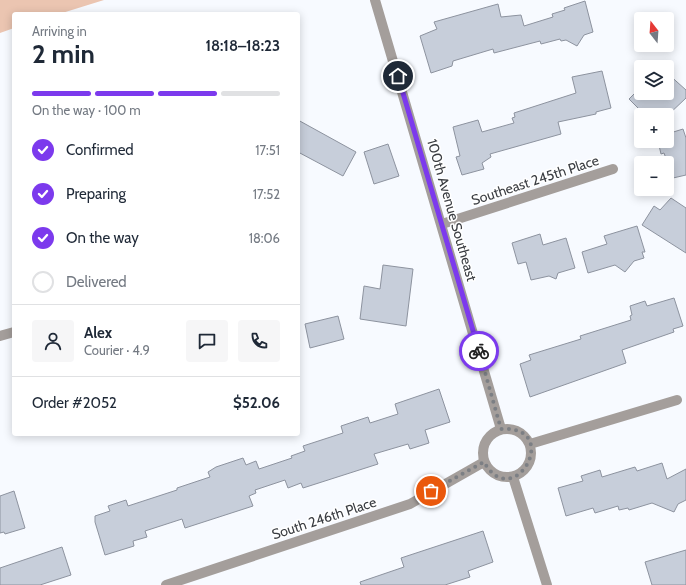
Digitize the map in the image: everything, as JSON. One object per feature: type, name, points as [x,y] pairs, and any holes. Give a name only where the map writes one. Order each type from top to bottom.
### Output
[{"type":"street","name":"100th Avenue Southeast","points":[[375,0],[501,429]]},
{"type":"street","name":"Southeast 245th Place","points":[[442,224],[613,169]]},
{"type":"street","points":[[0,336],[12,333]]},
{"type":"street","points":[[530,444],[676,400]]},
{"type":"street","points":[[501,429],[516,430],[522,433],[530,444],[530,460],[521,474],[513,477],[499,476],[488,468],[484,462],[484,445],[494,432],[501,429]]},
{"type":"street","name":"South 246th Place","points":[[166,585],[410,504],[484,462]]},
{"type":"street","points":[[513,477],[547,585]]},
{"type":"shaded area","points":[[0,0],[104,0],[65,12],[12,12],[12,29],[0,33]]},
{"type":"building","points":[[585,1],[593,32],[584,35],[577,46],[566,40],[561,41],[560,39],[541,44],[540,41],[494,53],[493,49],[453,61],[452,66],[431,73],[420,36],[437,29],[434,22],[498,4],[501,17],[521,15],[524,26],[553,17],[552,14],[565,10],[564,8]]},
{"type":"building","points":[[602,71],[611,108],[596,112],[596,114],[558,122],[561,134],[490,154],[491,157],[482,163],[484,169],[462,175],[456,157],[460,156],[453,127],[478,120],[482,132],[514,123],[512,118],[515,117],[514,113],[576,93],[572,77]]},
{"type":"building","points":[[674,79],[686,90],[686,98],[674,109],[674,108],[638,108],[629,99],[634,94],[634,100],[674,100]]},
{"type":"building","points":[[300,121],[356,152],[343,176],[300,153]]},
{"type":"building","points":[[683,129],[686,138],[686,175],[674,178],[674,156],[665,156],[664,153],[661,154],[660,148],[674,148],[674,132]]},
{"type":"building","points":[[388,144],[399,176],[374,184],[364,152]]},
{"type":"building","points":[[671,198],[686,208],[686,253],[642,225],[654,206],[660,210]]},
{"type":"building","points":[[637,226],[645,252],[642,252],[644,258],[634,261],[625,272],[615,265],[588,273],[582,252],[607,244],[604,236]]},
{"type":"building","points":[[540,234],[543,245],[566,238],[575,268],[558,273],[556,279],[549,276],[531,280],[526,262],[518,264],[512,243]]},
{"type":"building","points":[[383,265],[413,269],[406,326],[360,319],[364,286],[380,289]]},
{"type":"building","points":[[674,298],[683,326],[673,329],[674,332],[622,350],[626,363],[530,397],[520,364],[531,360],[529,355],[581,339],[580,336],[631,320],[630,316],[632,315],[630,306],[645,301],[647,306]]},
{"type":"building","points":[[338,316],[344,339],[310,348],[305,324]]},
{"type":"building","points":[[439,389],[450,422],[425,430],[429,443],[410,449],[408,444],[374,454],[378,464],[303,488],[301,483],[288,488],[285,480],[255,490],[256,493],[249,496],[253,506],[185,528],[182,519],[145,531],[147,537],[133,541],[134,546],[105,555],[95,522],[95,516],[110,511],[108,506],[126,500],[128,506],[177,490],[177,488],[210,477],[208,472],[216,467],[243,458],[246,465],[256,461],[259,469],[292,458],[291,456],[305,451],[303,446],[343,433],[341,426],[368,417],[370,423],[398,414],[395,404]]},
{"type":"building","points":[[662,463],[667,479],[686,469],[686,500],[678,504],[674,512],[652,503],[629,510],[628,508],[619,510],[618,506],[595,513],[593,508],[566,516],[558,488],[583,481],[581,476],[600,470],[602,477],[635,467],[637,471]]},
{"type":"building","points":[[14,491],[25,528],[5,534],[4,532],[0,533],[0,496]]},
{"type":"building","points":[[483,531],[493,562],[468,571],[470,577],[445,585],[361,585],[360,582],[404,567],[401,558]]},
{"type":"building","points":[[62,547],[71,575],[40,585],[0,585],[0,568]]},
{"type":"building","points":[[686,550],[686,585],[652,585],[645,562]]},
{"type":"way so far","points":[[431,491],[468,469],[484,462],[493,473],[499,476],[513,477],[521,474],[530,460],[532,453],[527,438],[516,430],[508,428],[501,429],[479,351]]},
{"type":"route","points":[[398,76],[479,351]]}]
